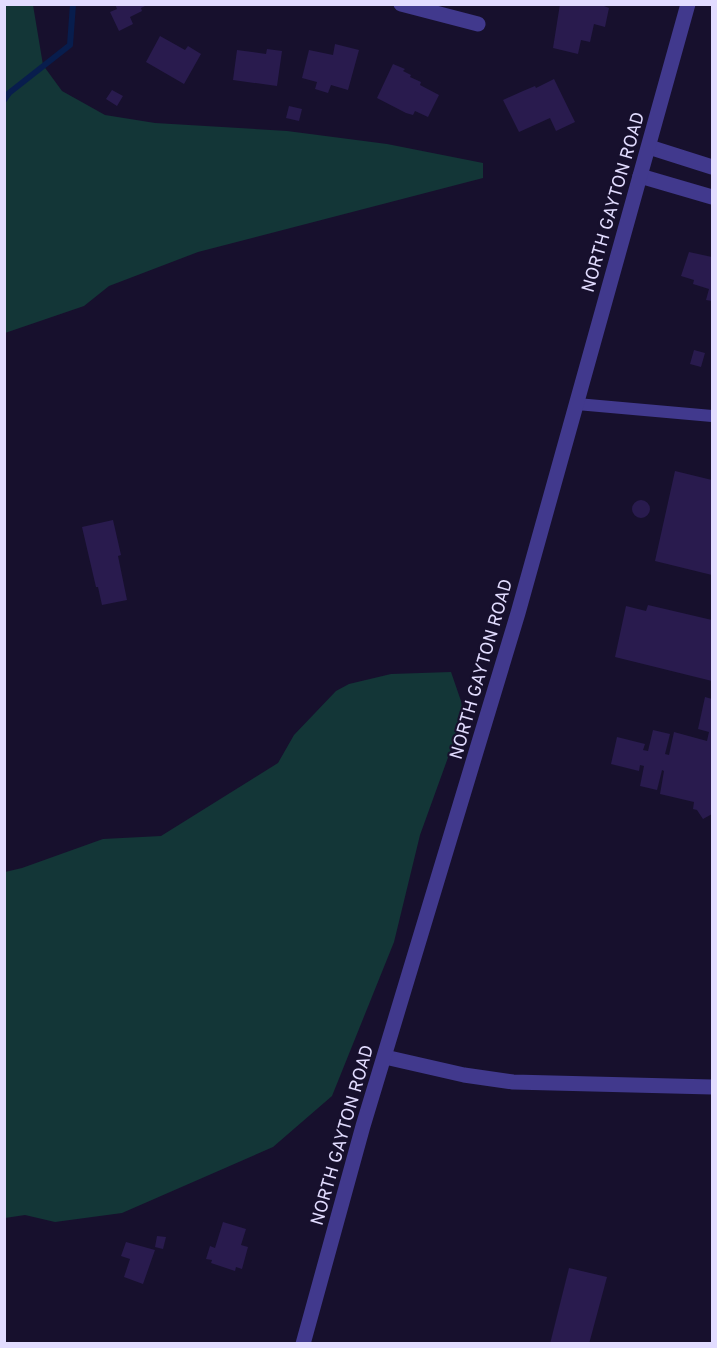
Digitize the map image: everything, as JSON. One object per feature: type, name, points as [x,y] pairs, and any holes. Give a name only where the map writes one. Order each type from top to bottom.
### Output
[{"type":"street","points":[[401,4],[478,24]]},
{"type":"street","name":"NORTH GAYTON ROAD","points":[[303,1344],[360,1137],[518,613],[688,4]]},
{"type":"street","points":[[649,147],[712,167]]},
{"type":"street","points":[[640,176],[712,197]]},
{"type":"street","points":[[385,1057],[513,1082],[712,1086]]},
{"type":"lane","points":[[577,404],[712,416]]},
{"type":"green space","points":[[4,5],[33,5],[43,65],[62,91],[105,115],[155,123],[287,131],[387,144],[483,163],[483,178],[198,252],[109,286],[84,306],[5,333]]},
{"type":"green space","points":[[451,672],[461,701],[463,716],[420,835],[394,942],[332,1096],[273,1147],[122,1213],[55,1222],[25,1215],[5,1218],[5,872],[103,839],[161,836],[278,763],[294,735],[336,691],[349,684],[391,674]]},
{"type":"building","points":[[115,4],[149,4],[141,8],[142,11],[130,17],[133,24],[119,31],[110,12],[117,9]]},
{"type":"building","points":[[560,4],[599,4],[609,8],[605,27],[594,24],[590,42],[581,40],[578,54],[553,48]]},
{"type":"building","points":[[160,36],[185,50],[188,46],[201,54],[184,84],[146,62]]},
{"type":"building","points":[[335,44],[359,50],[348,90],[331,85],[328,93],[315,89],[317,82],[302,78],[309,50],[333,55]]},
{"type":"building","points":[[267,49],[282,51],[277,86],[233,80],[237,50],[266,54]]},
{"type":"building","points":[[393,64],[405,69],[403,71],[421,82],[420,85],[439,95],[428,117],[415,111],[413,115],[406,113],[377,98]]},
{"type":"building","points":[[554,79],[575,122],[556,131],[550,118],[519,132],[503,100]]},
{"type":"building","points":[[112,90],[123,96],[117,106],[106,99]]},
{"type":"building","points":[[289,106],[302,109],[299,121],[286,118]]},
{"type":"building","points":[[689,252],[712,257],[712,301],[706,300],[709,289],[693,284],[694,280],[681,276]]},
{"type":"building","points":[[694,350],[705,353],[701,367],[690,364]]},
{"type":"building","points":[[675,471],[712,480],[712,575],[655,561]]},
{"type":"building","points":[[641,500],[647,503],[650,509],[647,515],[641,518],[635,515],[632,509],[635,503]]},
{"type":"building","points":[[113,520],[121,555],[118,556],[127,600],[102,605],[82,527]]},
{"type":"building","points":[[648,605],[712,620],[712,681],[615,657],[626,606],[646,611]]},
{"type":"building","points":[[705,697],[712,699],[712,814],[703,819],[697,810],[693,809],[694,802],[660,794],[664,771],[662,770],[657,790],[640,786],[644,766],[640,765],[639,771],[611,764],[617,737],[645,744],[643,750],[648,751],[653,730],[670,734],[665,754],[669,755],[674,732],[707,741],[709,732],[698,729]]},
{"type":"building","points":[[223,1222],[246,1229],[241,1245],[248,1247],[242,1269],[236,1267],[235,1271],[206,1259],[210,1246],[215,1248]]},
{"type":"building","points":[[157,1236],[166,1237],[163,1249],[155,1247]]},
{"type":"building","points":[[126,1242],[155,1250],[143,1284],[124,1277],[130,1259],[121,1256]]},
{"type":"building","points":[[569,1268],[607,1277],[589,1344],[550,1344]]},
{"type":"waterway","points":[[4,100],[9,93],[70,45],[73,4]]}]
